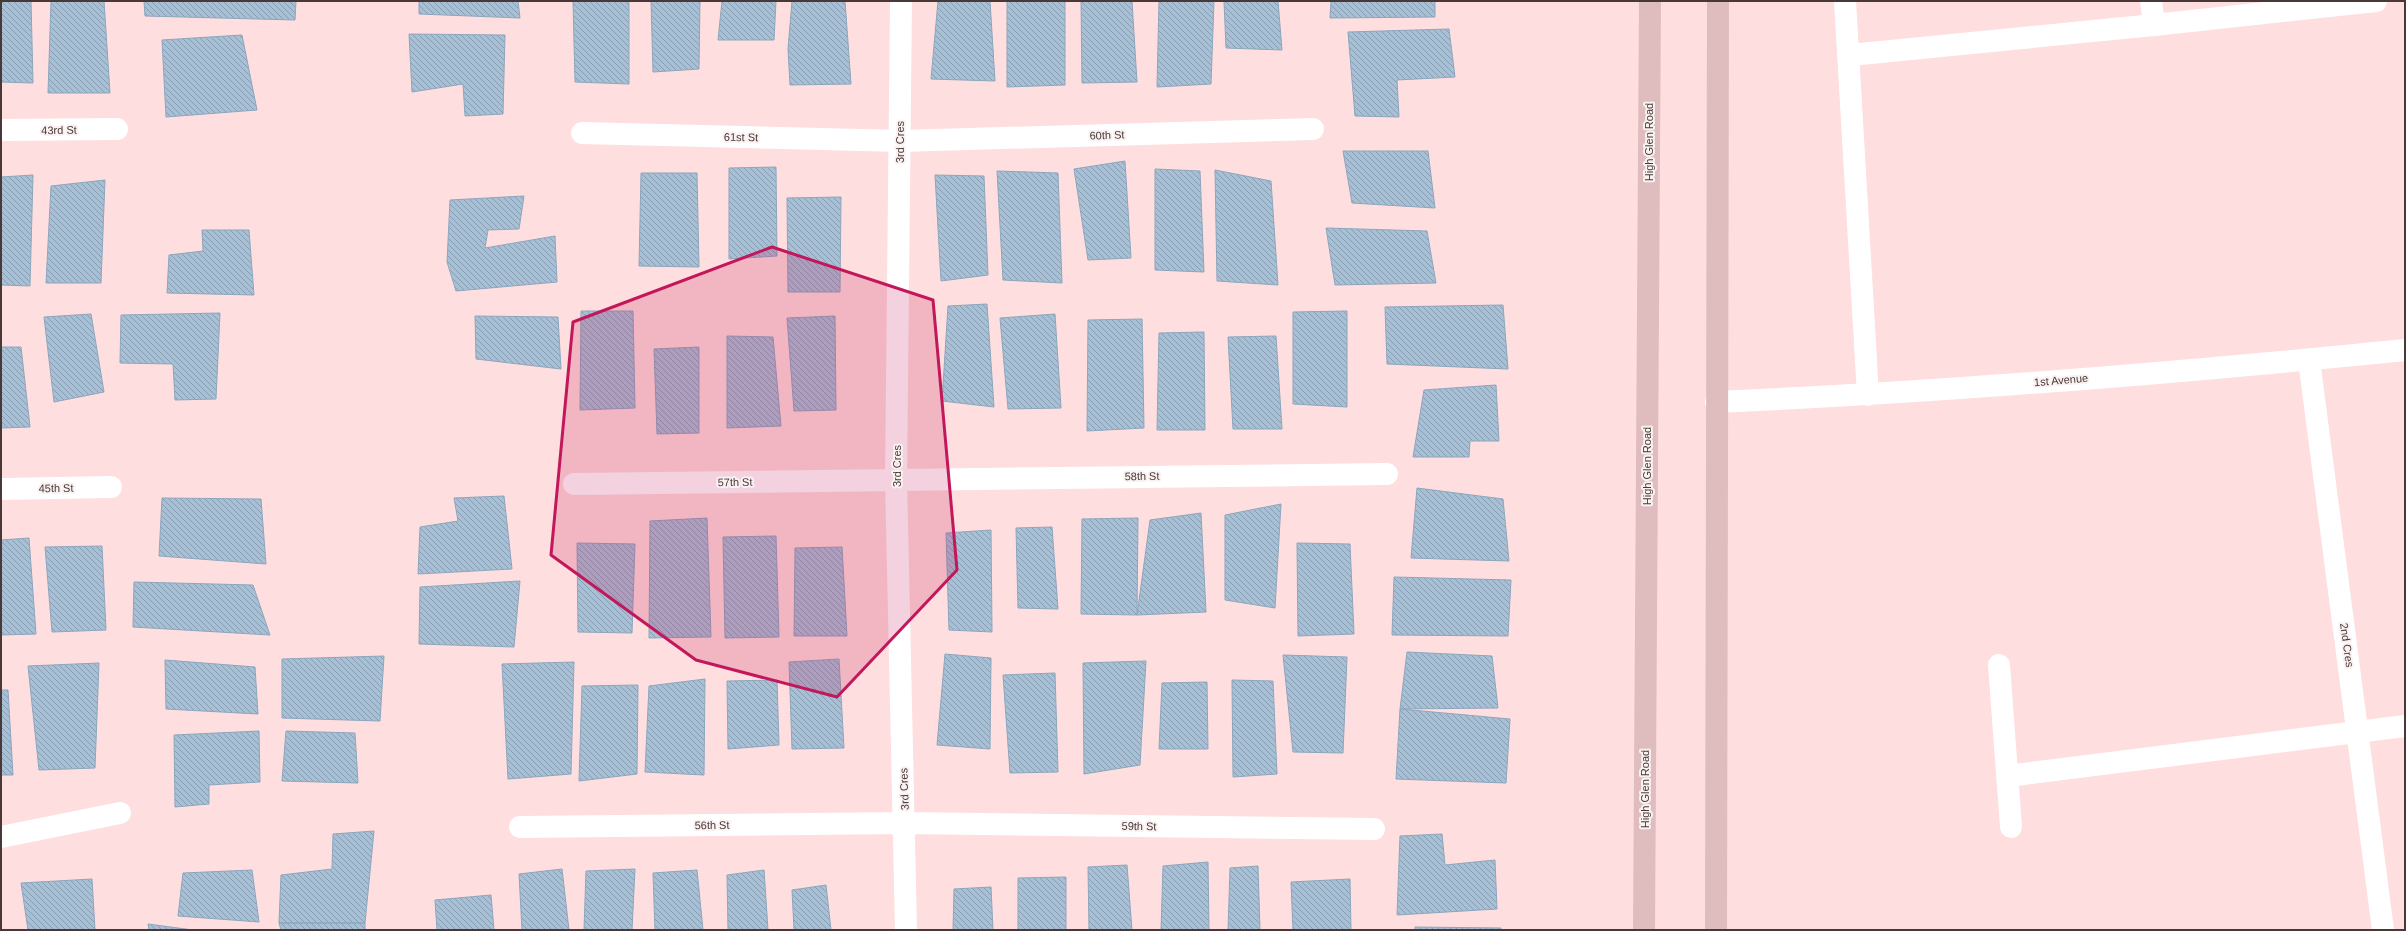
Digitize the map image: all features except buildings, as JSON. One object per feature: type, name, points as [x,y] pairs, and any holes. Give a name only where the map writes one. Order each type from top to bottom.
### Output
[{"type":"main road","name":"High Glen Road","points":[[1644,930],[1650,1]]},
{"type":"main road","points":[[1716,930],[1718,1]]},
{"type":"street","name":"3rd Cres","points":[[901,1],[901,140],[896,479],[905,823],[906,930]]},
{"type":"street","points":[[1845,1],[1850,55],[1868,395]]},
{"type":"street","points":[[2151,1],[2154,25]]},
{"type":"street","points":[[1850,55],[2154,25],[2376,1]]},
{"type":"street","name":"43rd St","points":[[1,130],[117,129]]},
{"type":"street","name":"60th St","points":[[901,140],[1313,129]]},
{"type":"street","name":"61st St","points":[[582,134],[901,140]]},
{"type":"street","name":"1st Avenue","points":[[1716,402],[1868,395],[2309,360],[2405,350]]},
{"type":"street","name":"2nd Cres","points":[[2309,360],[2383,930]]},
{"type":"street","name":"58th St","points":[[896,479],[1387,474]]},
{"type":"street","name":"57th St","points":[[574,484],[896,479]]},
{"type":"street","name":"45th St","points":[[1,488],[111,487]]},
{"type":"street","points":[[1999,665],[2011,827]]},
{"type":"street","points":[[2007,776],[2405,726]]},
{"type":"street","points":[[1,837],[120,813]]},
{"type":"street","name":"56th St","points":[[520,827],[905,823]]},
{"type":"street","name":"59th St","points":[[905,823],[1374,828]]},
{"type":"highlighted area","points":[[772,247],[933,300],[957,570],[837,697],[696,660],[551,555],[573,322]]}]
